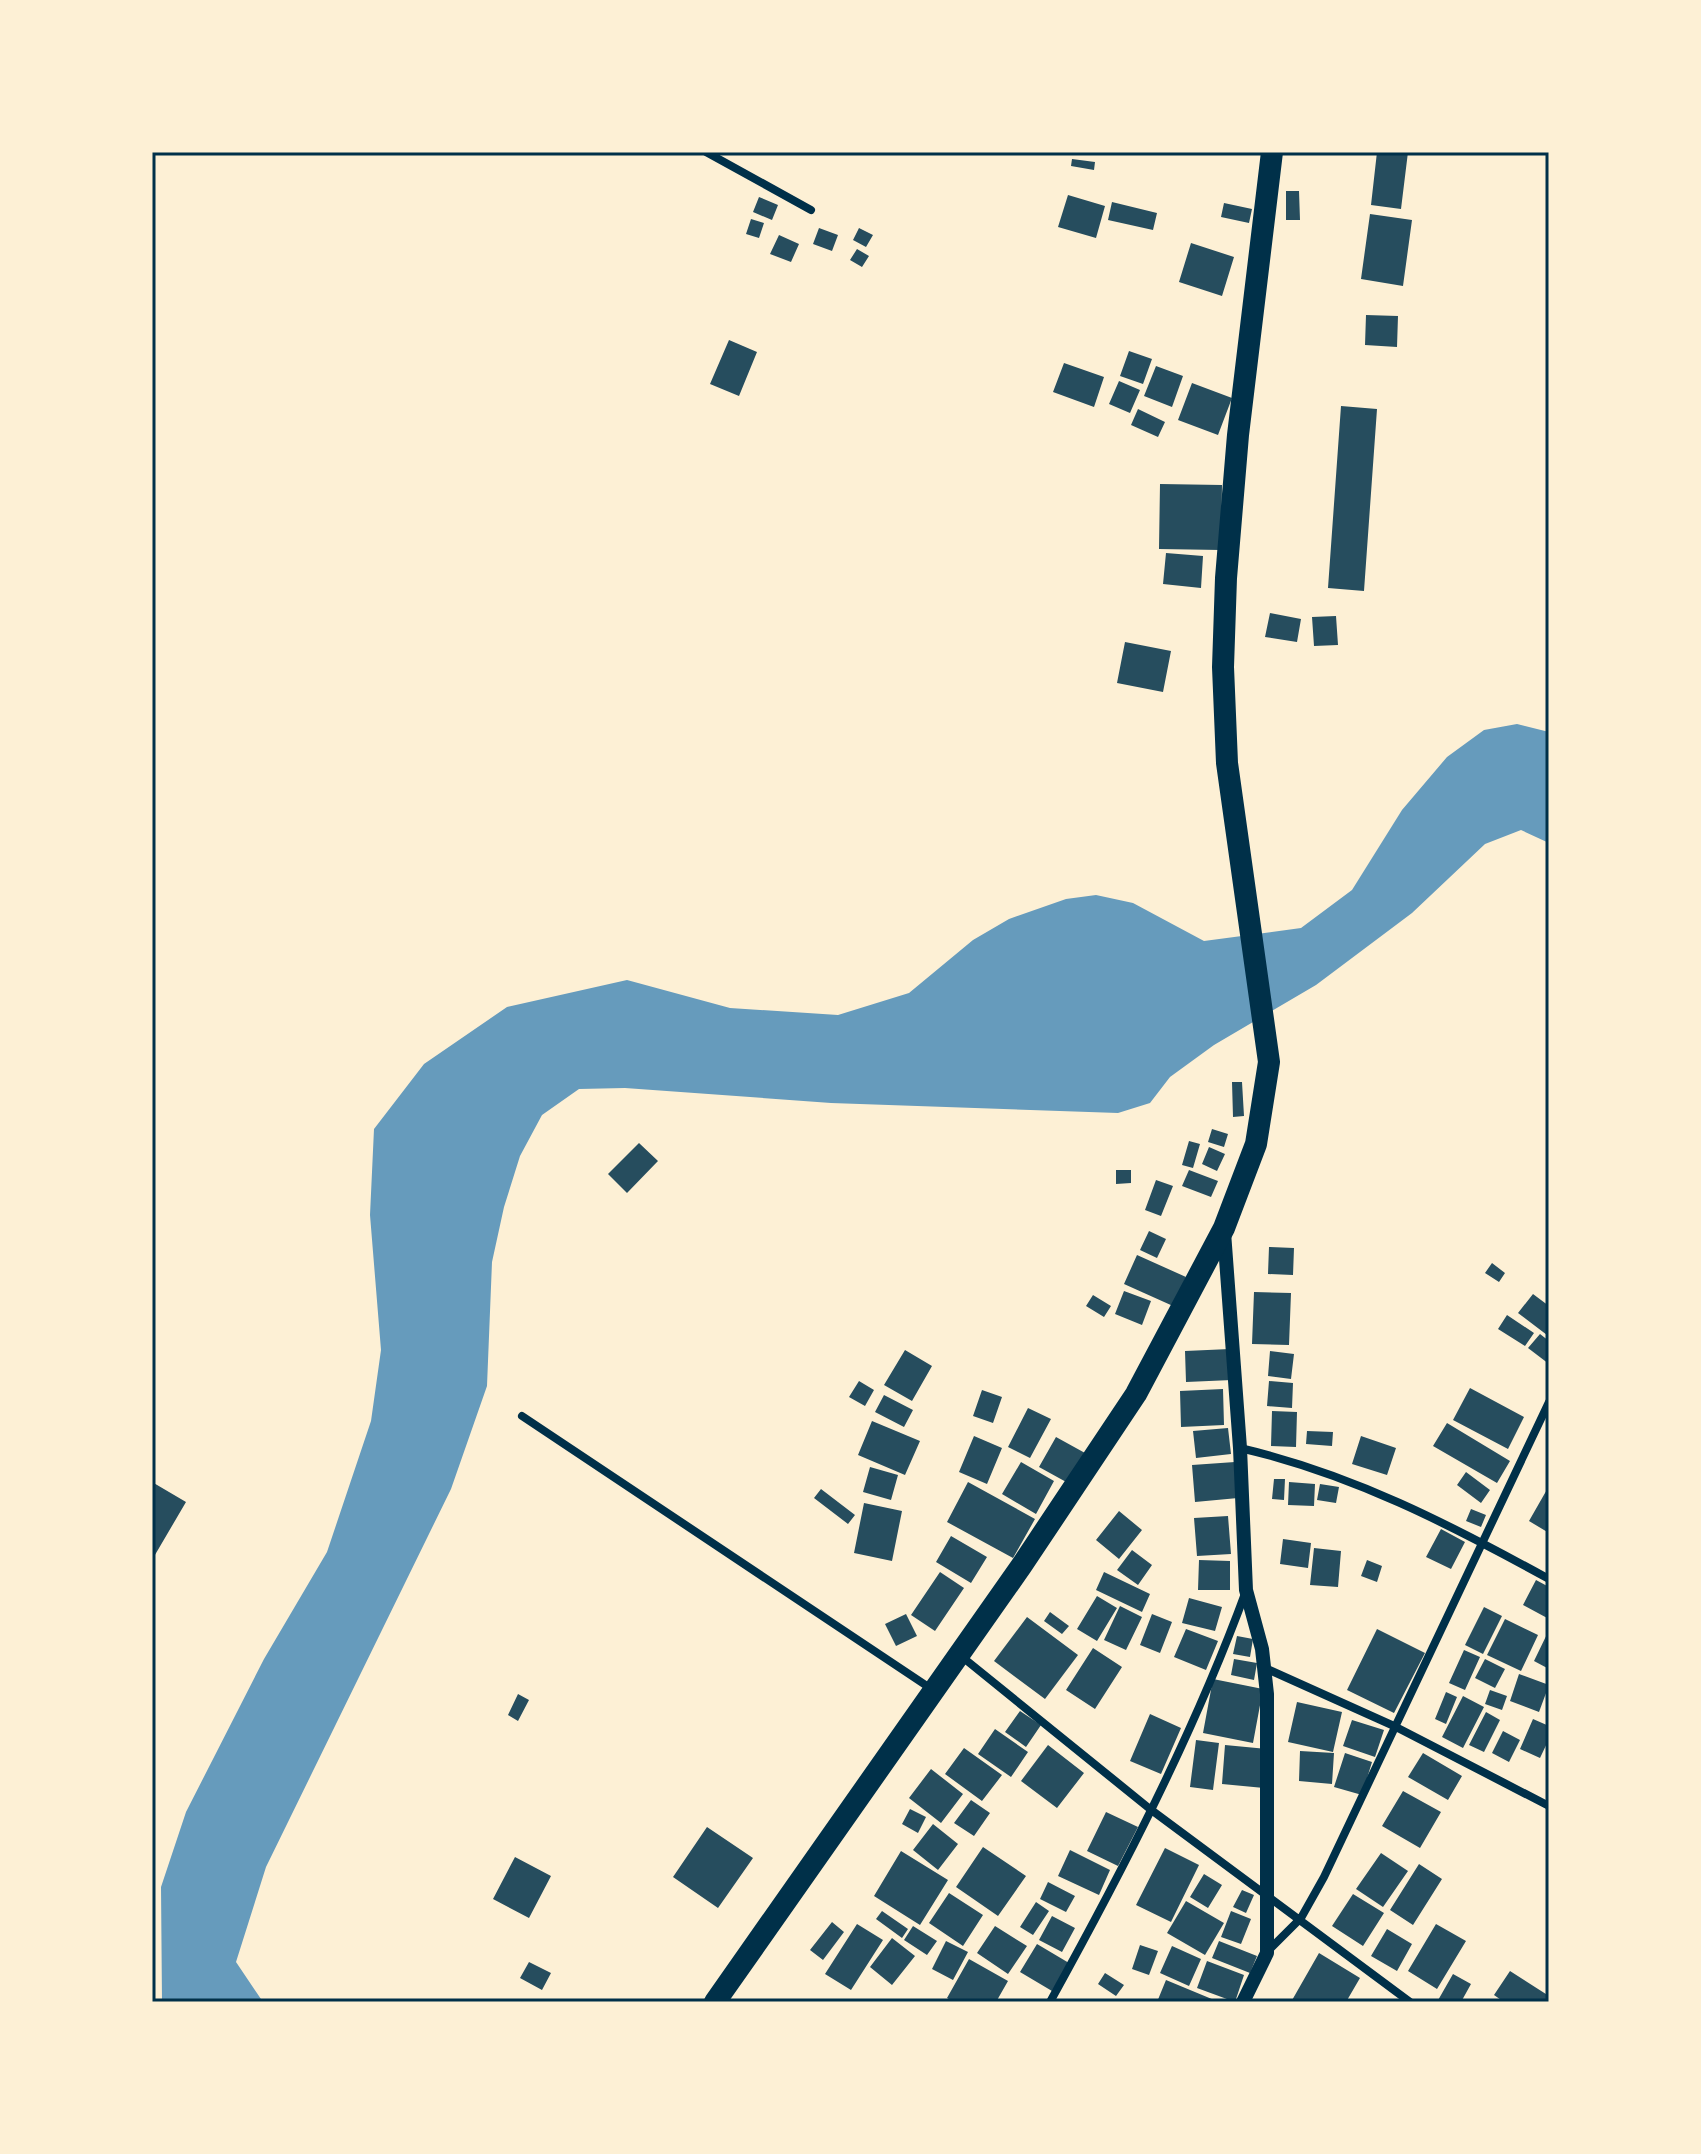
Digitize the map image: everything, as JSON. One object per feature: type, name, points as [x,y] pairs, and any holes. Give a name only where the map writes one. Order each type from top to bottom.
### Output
[{"type":"highway","points":[[715,2002],[959,1654],[1136,1394],[1224,1228],[1256,1144],[1269,1062],[1227,763],[1223,667],[1225,592],[1238,435],[1272,152]]},
{"type":"street","points":[[706,152],[811,210]]},
{"type":"street","points":[[1224,1228],[1240,1448],[1246,1590],[1265,1668],[1267,1953]]},
{"type":"street","points":[[1243,2002],[1267,1953],[1301,1918],[1346,1833],[1549,1402]]},
{"type":"street","points":[[522,1416],[933,1690]]},
{"type":"street","points":[[1240,1448],[1343,1477],[1482,1543],[1549,1579]]},
{"type":"street","points":[[1050,2002],[1150,1809],[1225,1646],[1246,1590]]},
{"type":"street","points":[[959,1654],[1150,1809],[1265,1891],[1410,2002]]},
{"type":"street","points":[[1265,1668],[1394,1726],[1549,1806]]},
{"type":"water","points":[[1517,724],[1549,732],[1549,843],[1521,830],[1485,844],[1412,913],[1316,985],[1214,1045],[1170,1077],[1150,1103],[1118,1113],[831,1103],[625,1088],[579,1089],[542,1115],[520,1156],[504,1207],[492,1262],[487,1386],[451,1489],[266,1867],[236,1962],[263,2002],[162,2002],[161,1887],[186,1812],[264,1659],[327,1552],[371,1421],[381,1350],[370,1215],[374,1129],[424,1064],[507,1007],[627,980],[730,1008],[838,1015],[909,993],[973,940],[1009,919],[1066,899],[1096,895],[1133,903],[1204,941],[1301,928],[1352,890],[1402,810],[1447,757],[1484,730]]},
{"type":"building","points":[[1377,152],[1408,152],[1401,209],[1371,205]]},
{"type":"building","points":[[1072,159],[1095,162],[1094,170],[1071,166]]},
{"type":"building","points":[[1286,191],[1299,191],[1300,220],[1286,220]]},
{"type":"building","points":[[1068,195],[1105,206],[1096,238],[1058,227]]},
{"type":"building","points":[[759,197],[778,205],[772,220],[753,212]]},
{"type":"building","points":[[1112,202],[1157,213],[1153,230],[1108,220]]},
{"type":"building","points":[[1224,203],[1252,209],[1249,223],[1221,217]]},
{"type":"building","points":[[1370,214],[1412,220],[1403,286],[1361,279]]},
{"type":"building","points":[[751,219],[764,223],[759,238],[746,234]]},
{"type":"building","points":[[819,228],[838,235],[832,251],[813,244]]},
{"type":"building","points":[[859,228],[873,235],[866,247],[853,240]]},
{"type":"building","points":[[779,235],[799,244],[791,262],[770,254]]},
{"type":"building","points":[[1191,243],[1234,257],[1222,296],[1179,282]]},
{"type":"building","points":[[857,249],[869,256],[862,267],[850,260]]},
{"type":"building","points":[[1366,315],[1398,316],[1397,347],[1365,345]]},
{"type":"building","points":[[729,340],[757,352],[739,396],[710,384]]},
{"type":"building","points":[[1129,351],[1152,359],[1143,384],[1120,376]]},
{"type":"building","points":[[1064,363],[1104,377],[1094,407],[1053,392]]},
{"type":"building","points":[[1156,366],[1183,376],[1172,407],[1144,396]]},
{"type":"building","points":[[1119,381],[1140,390],[1130,413],[1109,404]]},
{"type":"building","points":[[1192,383],[1232,398],[1218,435],[1178,420]]},
{"type":"building","points":[[1341,406],[1377,409],[1364,591],[1328,588]]},
{"type":"building","points":[[1138,409],[1165,422],[1158,437],[1131,425]]},
{"type":"building","points":[[1160,484],[1222,485],[1221,550],[1159,549]]},
{"type":"building","points":[[1166,553],[1203,556],[1201,588],[1163,584]]},
{"type":"building","points":[[1270,613],[1301,619],[1297,642],[1265,637]]},
{"type":"building","points":[[1336,616],[1338,645],[1314,646],[1312,617]]},
{"type":"building","points":[[1125,642],[1171,651],[1163,692],[1117,683]]},
{"type":"building","points":[[1232,1082],[1242,1082],[1244,1116],[1233,1117]]},
{"type":"building","points":[[1212,1129],[1228,1134],[1224,1147],[1208,1142]]},
{"type":"building","points":[[1189,1141],[1200,1144],[1193,1168],[1182,1165]]},
{"type":"building","points":[[639,1143],[658,1161],[627,1193],[608,1174]]},
{"type":"building","points":[[1209,1147],[1225,1154],[1217,1171],[1202,1164]]},
{"type":"building","points":[[1116,1170],[1131,1170],[1131,1183],[1116,1184]]},
{"type":"building","points":[[1189,1170],[1218,1181],[1211,1197],[1182,1186]]},
{"type":"building","points":[[1156,1180],[1173,1186],[1161,1216],[1145,1210]]},
{"type":"building","points":[[1149,1231],[1166,1239],[1157,1258],[1140,1250]]},
{"type":"building","points":[[1269,1247],[1294,1248],[1293,1275],[1268,1274]]},
{"type":"building","points":[[1137,1255],[1186,1277],[1173,1306],[1124,1284]]},
{"type":"building","points":[[1492,1263],[1505,1273],[1499,1282],[1485,1273]]},
{"type":"building","points":[[1124,1291],[1151,1301],[1142,1325],[1115,1314]]},
{"type":"building","points":[[1254,1292],[1291,1293],[1289,1345],[1252,1344]]},
{"type":"building","points":[[1533,1294],[1549,1306],[1547,1335],[1518,1313]]},
{"type":"building","points":[[1093,1295],[1111,1306],[1104,1317],[1086,1306]]},
{"type":"building","points":[[1507,1315],[1534,1333],[1525,1346],[1498,1329]]},
{"type":"building","points":[[1540,1334],[1549,1341],[1549,1364],[1528,1348]]},
{"type":"building","points":[[1230,1349],[1232,1380],[1186,1382],[1185,1351]]},
{"type":"building","points":[[905,1350],[932,1366],[912,1401],[884,1385]]},
{"type":"building","points":[[1270,1351],[1294,1354],[1291,1379],[1268,1376]]},
{"type":"building","points":[[859,1381],[874,1390],[865,1406],[849,1397]]},
{"type":"building","points":[[1269,1381],[1293,1383],[1292,1408],[1267,1406]]},
{"type":"building","points":[[1470,1388],[1524,1417],[1508,1449],[1453,1420]]},
{"type":"building","points":[[1223,1389],[1224,1425],[1181,1427],[1180,1391]]},
{"type":"building","points":[[982,1390],[1002,1397],[993,1423],[973,1416]]},
{"type":"building","points":[[884,1395],[913,1410],[904,1427],[875,1412]]},
{"type":"building","points":[[1028,1408],[1051,1419],[1030,1458],[1008,1447]]},
{"type":"building","points":[[1272,1411],[1297,1412],[1296,1447],[1271,1446]]},
{"type":"building","points":[[872,1421],[920,1441],[905,1475],[858,1455]]},
{"type":"building","points":[[1447,1423],[1510,1461],[1497,1483],[1433,1446]]},
{"type":"building","points":[[1228,1428],[1231,1454],[1196,1458],[1193,1431]]},
{"type":"building","points":[[1307,1431],[1333,1432],[1332,1446],[1306,1444]]},
{"type":"building","points":[[974,1436],[1002,1448],[987,1484],[959,1472]]},
{"type":"building","points":[[1361,1436],[1396,1448],[1387,1475],[1352,1464]]},
{"type":"building","points":[[1056,1437],[1085,1453],[1068,1483],[1039,1467]]},
{"type":"building","points":[[1021,1462],[1054,1481],[1036,1514],[1002,1494]]},
{"type":"building","points":[[1235,1462],[1238,1498],[1195,1502],[1192,1465]]},
{"type":"building","points":[[870,1467],[898,1475],[891,1500],[863,1492]]},
{"type":"building","points":[[1466,1472],[1490,1490],[1481,1503],[1457,1485]]},
{"type":"building","points":[[1274,1479],[1285,1479],[1284,1500],[1272,1499]]},
{"type":"building","points":[[152,1482],[186,1502],[152,1560]]},
{"type":"building","points":[[968,1482],[1035,1519],[1013,1558],[947,1522]]},
{"type":"building","points":[[1289,1482],[1315,1484],[1314,1506],[1288,1505]]},
{"type":"building","points":[[1320,1484],[1339,1487],[1336,1503],[1317,1500]]},
{"type":"building","points":[[1549,1486],[1549,1533],[1529,1521]]},
{"type":"building","points":[[821,1489],[855,1515],[848,1524],[814,1498]]},
{"type":"building","points":[[864,1503],[902,1511],[892,1561],[854,1553]]},
{"type":"building","points":[[1471,1509],[1486,1515],[1481,1527],[1466,1521]]},
{"type":"building","points":[[1119,1511],[1142,1530],[1119,1559],[1096,1540]]},
{"type":"building","points":[[1228,1516],[1231,1554],[1197,1556],[1194,1518]]},
{"type":"building","points":[[1441,1529],[1465,1542],[1451,1569],[1426,1557]]},
{"type":"building","points":[[951,1536],[987,1557],[971,1583],[936,1562]]},
{"type":"building","points":[[1283,1539],[1311,1543],[1308,1568],[1280,1564]]},
{"type":"building","points":[[1314,1548],[1341,1551],[1338,1587],[1310,1585]]},
{"type":"building","points":[[1132,1550],[1152,1565],[1138,1585],[1117,1570]]},
{"type":"building","points":[[1199,1560],[1230,1561],[1230,1590],[1198,1590]]},
{"type":"building","points":[[1367,1560],[1382,1566],[1377,1582],[1361,1576]]},
{"type":"building","points":[[940,1572],[964,1588],[935,1631],[911,1615]]},
{"type":"building","points":[[1104,1572],[1150,1594],[1142,1612],[1096,1590]]},
{"type":"building","points":[[1536,1580],[1549,1587],[1549,1619],[1523,1605]]},
{"type":"building","points":[[1097,1596],[1117,1608],[1097,1641],[1077,1629]]},
{"type":"building","points":[[1189,1598],[1222,1607],[1215,1631],[1182,1623]]},
{"type":"building","points":[[1120,1606],[1142,1617],[1126,1650],[1104,1640]]},
{"type":"building","points":[[1484,1607],[1502,1616],[1483,1654],[1465,1645]]},
{"type":"building","points":[[1050,1612],[1069,1626],[1062,1634],[1044,1621]]},
{"type":"building","points":[[906,1614],[917,1636],[896,1646],[885,1624]]},
{"type":"building","points":[[1152,1614],[1172,1622],[1160,1653],[1140,1645]]},
{"type":"building","points":[[1027,1617],[1078,1655],[1045,1699],[994,1661]]},
{"type":"building","points":[[1505,1619],[1538,1635],[1521,1671],[1487,1655]]},
{"type":"building","points":[[1186,1629],[1218,1641],[1206,1670],[1174,1657]]},
{"type":"building","points":[[1377,1629],[1425,1653],[1394,1713],[1347,1690]]},
{"type":"building","points":[[1549,1630],[1549,1669],[1534,1661]]},
{"type":"building","points":[[1237,1636],[1253,1639],[1250,1657],[1233,1654]]},
{"type":"building","points":[[1093,1648],[1122,1667],[1095,1709],[1066,1690]]},
{"type":"building","points":[[1464,1650],[1480,1657],[1465,1690],[1449,1683]]},
{"type":"building","points":[[1234,1659],[1257,1663],[1254,1680],[1231,1675]]},
{"type":"building","points":[[1485,1659],[1505,1669],[1495,1688],[1475,1678]]},
{"type":"building","points":[[1519,1674],[1549,1685],[1539,1712],[1510,1701]]},
{"type":"building","points":[[1213,1679],[1263,1689],[1253,1743],[1203,1733]]},
{"type":"building","points":[[1490,1690],[1507,1696],[1502,1710],[1485,1704]]},
{"type":"building","points":[[1446,1692],[1457,1697],[1446,1724],[1435,1719]]},
{"type":"building","points":[[518,1694],[529,1700],[518,1721],[508,1715]]},
{"type":"building","points":[[1463,1696],[1484,1707],[1463,1748],[1442,1737]]},
{"type":"building","points":[[1297,1702],[1342,1712],[1333,1752],[1288,1742]]},
{"type":"building","points":[[1020,1711],[1041,1725],[1026,1747],[1005,1732]]},
{"type":"building","points":[[1486,1712],[1500,1720],[1484,1752],[1469,1745]]},
{"type":"building","points":[[1150,1714],[1181,1728],[1161,1774],[1130,1761]]},
{"type":"building","points":[[1533,1719],[1549,1726],[1549,1739],[1540,1758],[1520,1749]]},
{"type":"building","points":[[1352,1720],[1384,1730],[1375,1757],[1343,1746]]},
{"type":"building","points":[[995,1729],[1028,1752],[1011,1777],[978,1754]]},
{"type":"building","points":[[1503,1731],[1520,1740],[1509,1762],[1492,1753]]},
{"type":"building","points":[[1196,1740],[1219,1743],[1213,1790],[1190,1787]]},
{"type":"building","points":[[1048,1745],[1084,1773],[1057,1808],[1021,1781]]},
{"type":"building","points":[[1225,1745],[1267,1749],[1264,1788],[1222,1784]]},
{"type":"building","points":[[964,1748],[1002,1775],[982,1801],[945,1774]]},
{"type":"building","points":[[1300,1751],[1334,1753],[1332,1784],[1299,1781]]},
{"type":"building","points":[[1345,1753],[1372,1762],[1362,1795],[1334,1787]]},
{"type":"building","points":[[1423,1753],[1462,1776],[1448,1800],[1408,1777]]},
{"type":"building","points":[[931,1769],[963,1794],[941,1823],[909,1798]]},
{"type":"building","points":[[1403,1791],[1441,1812],[1420,1848],[1382,1826]]},
{"type":"building","points":[[971,1800],[990,1813],[974,1836],[954,1823]]},
{"type":"building","points":[[910,1809],[926,1817],[918,1833],[902,1824]]},
{"type":"building","points":[[1106,1812],[1138,1827],[1118,1866],[1087,1851]]},
{"type":"building","points":[[933,1824],[958,1844],[938,1870],[913,1850]]},
{"type":"building","points":[[707,1827],[753,1858],[718,1908],[673,1877]]},
{"type":"building","points":[[983,1847],[1026,1876],[998,1916],[956,1887]]},
{"type":"building","points":[[1165,1848],[1199,1865],[1171,1922],[1136,1905]]},
{"type":"building","points":[[1070,1850],[1110,1870],[1099,1895],[1058,1876]]},
{"type":"building","points":[[901,1851],[948,1880],[920,1925],[874,1896]]},
{"type":"building","points":[[1381,1853],[1408,1871],[1383,1907],[1356,1889]]},
{"type":"building","points":[[515,1857],[551,1876],[529,1918],[493,1899]]},
{"type":"building","points":[[1419,1864],[1442,1879],[1413,1925],[1390,1910]]},
{"type":"building","points":[[1204,1874],[1222,1885],[1208,1908],[1190,1897]]},
{"type":"building","points":[[1048,1882],[1075,1896],[1066,1912],[1040,1899]]},
{"type":"building","points":[[1242,1890],[1254,1895],[1246,1913],[1233,1907]]},
{"type":"building","points":[[949,1893],[983,1915],[963,1946],[929,1923]]},
{"type":"building","points":[[1353,1894],[1384,1913],[1363,1946],[1332,1926]]},
{"type":"building","points":[[1186,1901],[1224,1923],[1205,1955],[1167,1933]]},
{"type":"building","points":[[1036,1902],[1049,1911],[1033,1935],[1020,1927]]},
{"type":"building","points":[[882,1911],[908,1929],[902,1938],[876,1919]]},
{"type":"building","points":[[1231,1911],[1251,1919],[1241,1944],[1221,1937]]},
{"type":"building","points":[[1052,1916],[1075,1928],[1062,1952],[1039,1940]]},
{"type":"building","points":[[832,1922],[844,1932],[823,1960],[810,1950]]},
{"type":"building","points":[[857,1924],[883,1940],[851,1990],[825,1974]]},
{"type":"building","points":[[1436,1924],[1466,1941],[1437,1989],[1408,1971]]},
{"type":"building","points":[[913,1926],[937,1941],[927,1955],[904,1940]]},
{"type":"building","points":[[995,1926],[1027,1946],[1008,1974],[977,1953]]},
{"type":"building","points":[[1387,1929],[1412,1944],[1397,1971],[1371,1956]]},
{"type":"building","points":[[892,1938],[915,1956],[892,1985],[870,1967]]},
{"type":"building","points":[[946,1941],[968,1952],[953,1980],[932,1969]]},
{"type":"building","points":[[1219,1941],[1257,1956],[1250,1973],[1212,1958]]},
{"type":"building","points":[[1037,1944],[1069,1963],[1052,1991],[1020,1972]]},
{"type":"building","points":[[1140,1945],[1158,1951],[1149,1975],[1132,1969]]},
{"type":"building","points":[[1172,1946],[1201,1959],[1189,1986],[1160,1973]]},
{"type":"building","points":[[1319,1953],[1360,1978],[1346,2002],[1291,2002]]},
{"type":"building","points":[[969,1959],[1008,1981],[996,2002],[954,2002],[947,1998]]},
{"type":"building","points":[[1207,1961],[1244,1975],[1235,2002],[1197,1988]]},
{"type":"building","points":[[529,1962],[551,1973],[542,1990],[520,1978]]},
{"type":"building","points":[[1510,1971],[1549,1996],[1548,2002],[1504,2002],[1494,1995]]},
{"type":"building","points":[[1105,1973],[1124,1985],[1116,1996],[1098,1984]]},
{"type":"building","points":[[1453,1974],[1471,1984],[1461,2002],[1437,2002]]},
{"type":"building","points":[[1166,1980],[1219,2002],[1157,2002]]}]
